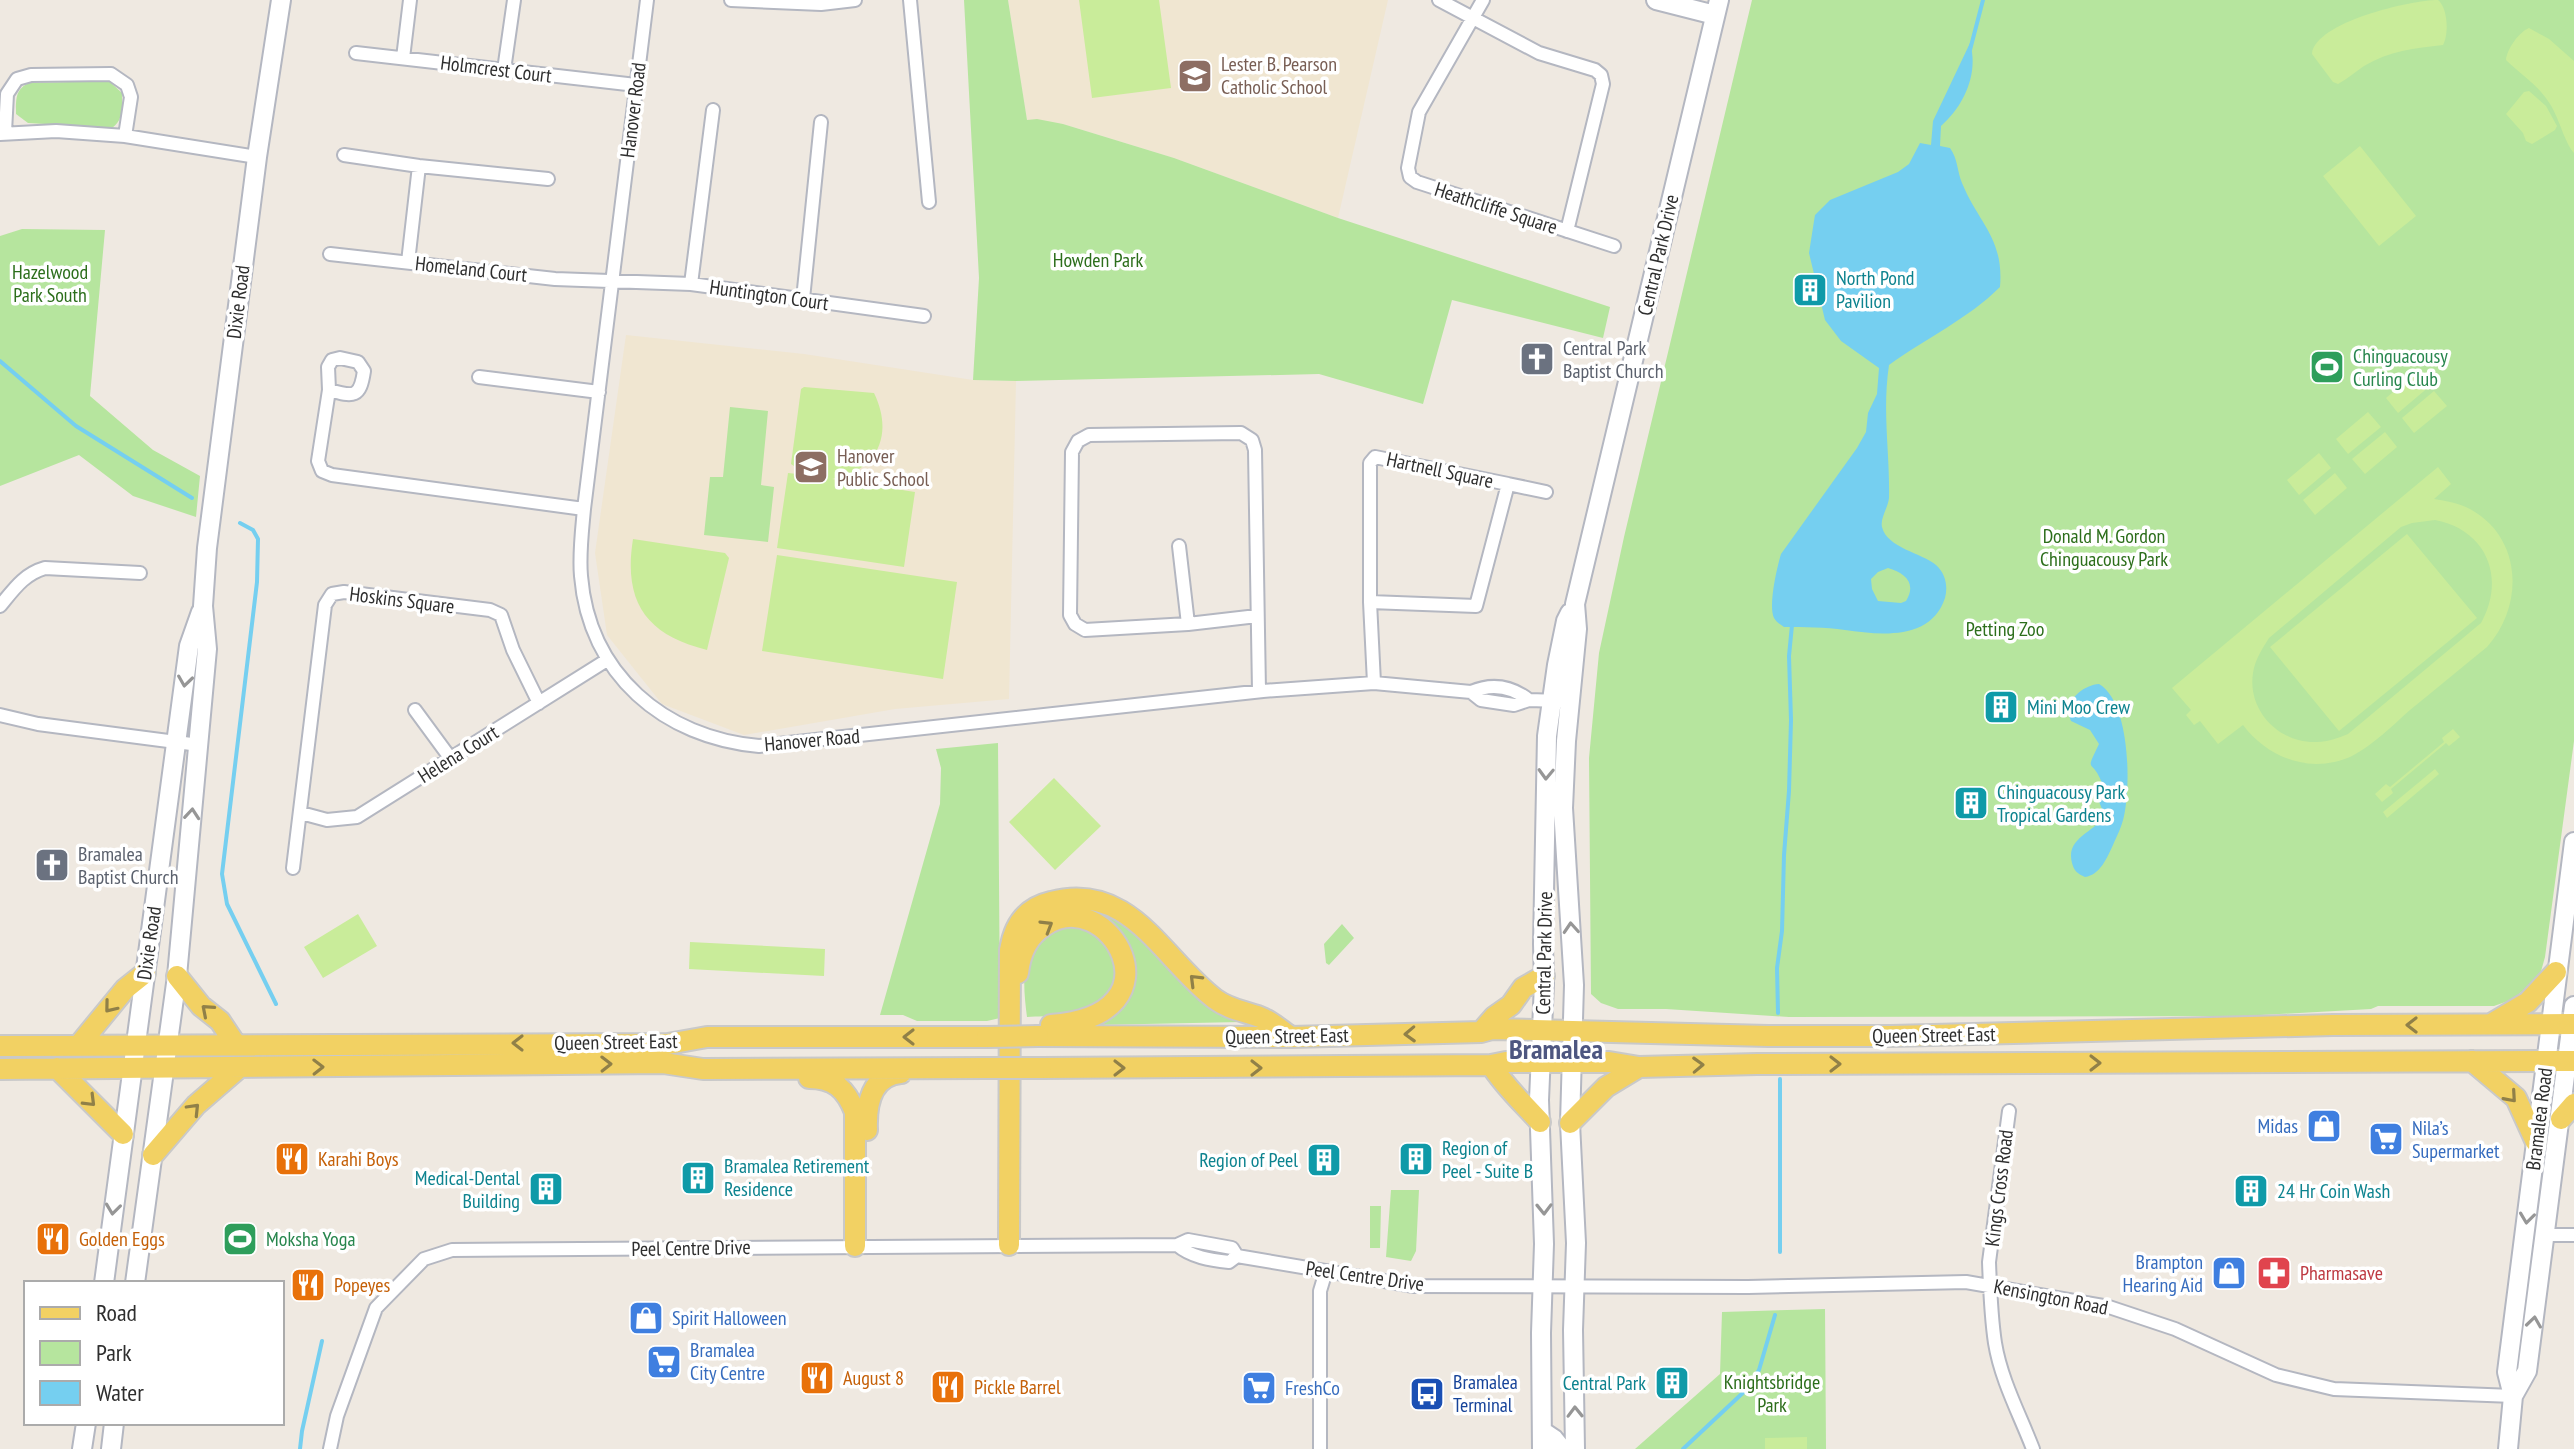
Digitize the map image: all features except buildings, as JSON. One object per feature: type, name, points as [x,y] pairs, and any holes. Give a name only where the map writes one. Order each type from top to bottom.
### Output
[{"type":"main road","name":"Dixie Road","points":[[135,1281],[177,976],[207,649],[203,606],[207,548],[257,157],[281,0]]},
{"type":"main road","points":[[1656,0],[1717,8]]},
{"type":"main road","name":"Central Park Drive","points":[[1542,1440],[1544,1212],[1540,1122],[1547,736],[1560,702],[1577,629],[1575,604],[1717,8]]},
{"type":"main road","name":"Dixie Road","points":[[104,1281],[189,646],[203,606]]},
{"type":"main road","name":"Central Park Drive","points":[[1560,702],[1574,985],[1570,1123],[1576,1243],[1575,1449]]},
{"type":"main road","name":"Bramalea Road","points":[[2508,1449],[2513,1396],[2507,1372],[2574,842]]},
{"type":"main road","points":[[1014,1245],[1010,950],[1016,926],[1033,909],[1068,899],[1090,900],[1118,908],[1148,931],[1214,998],[1239,1012],[1262,1018],[1291,1037]]},
{"type":"main road","points":[[1014,1245],[1019,963],[1026,945],[1045,924],[1070,917],[1090,921],[1109,934],[1121,949],[1125,973],[1120,992],[1096,1016],[1075,1023],[1050,1025],[1038,1036]]},
{"type":"main road","points":[[2490,1025],[2528,1002],[2556,972]]},
{"type":"main road","points":[[79,1045],[125,989],[145,973]]},
{"type":"main road","points":[[177,976],[201,1006],[220,1021],[236,1045]]},
{"type":"main road","points":[[1481,1032],[1494,1017],[1511,1005],[1523,988],[1544,976]]},
{"type":"main road","name":"Queen Street East","points":[[0,1046],[668,1044],[707,1037],[1291,1037],[1481,1032],[1492,1029],[1891,1036],[2333,1025],[2550,1024],[2573,1018]]},
{"type":"main road","name":"Bramalea Road","points":[[2513,1396],[2527,1371],[2567,1112],[2573,1018]]},
{"type":"main road","points":[[2472,1061],[2516,1098],[2536,1142]]},
{"type":"main road","name":"Queen Street East","points":[[0,1069],[663,1063],[703,1069],[1491,1065],[1506,1062],[1609,1062],[1639,1067],[2571,1061]]},
{"type":"main road","points":[[1491,1065],[1503,1084],[1540,1122]]},
{"type":"main road","points":[[153,1155],[196,1105],[240,1067]]},
{"type":"main road","points":[[1570,1123],[1606,1087],[1639,1067]]},
{"type":"main road","points":[[57,1068],[123,1134]]},
{"type":"main road","points":[[861,1246],[866,1117],[872,1091],[877,1083],[895,1073],[947,1072],[956,1068]]},
{"type":"main road","points":[[703,1069],[725,1079],[825,1079],[837,1084],[846,1094],[855,1112],[861,1246]]},
{"type":"main road","points":[[82,1449],[86,1425]]},
{"type":"main road","points":[[111,1449],[114,1425]]},
{"type":"main road","points":[[1542,1440],[1554,1439],[1562,1449]]},
{"type":"street","points":[[403,58],[410,0]]},
{"type":"street","points":[[504,70],[514,0]]},
{"type":"street","name":"Hanover Road","points":[[647,0],[584,509],[581,575],[585,604],[607,660],[642,701],[666,718],[712,738],[759,746],[1259,691],[1374,683],[1471,692],[1486,685],[1516,689],[1529,700],[1560,702]]},
{"type":"street","points":[[731,0],[821,4],[855,0]]},
{"type":"street","points":[[910,0],[929,202]]},
{"type":"street","name":"Heathcliffe Square","points":[[1439,0],[1539,53],[1595,70],[1601,75],[1603,84],[1567,231]]},
{"type":"street","name":"Heathcliffe Square","points":[[1483,0],[1419,112],[1408,168],[1410,177],[1417,182],[1614,246]]},
{"type":"street","name":"Holmcrest Court","points":[[356,53],[636,85]]},
{"type":"street","points":[[125,136],[131,97],[127,85],[111,74],[31,75],[17,79],[7,94],[3,133],[56,131],[125,136],[257,157]]},
{"type":"street","points":[[691,284],[713,110]]},
{"type":"street","points":[[803,299],[821,122]]},
{"type":"street","points":[[344,155],[548,179]]},
{"type":"street","points":[[408,262],[419,166]]},
{"type":"street","name":"Homeland Court","points":[[330,254],[555,279],[613,281]]},
{"type":"street","name":"Huntington Court","points":[[613,281],[691,284],[924,316]]},
{"type":"street","points":[[479,377],[599,392]]},
{"type":"street","points":[[329,390],[318,461],[322,471],[332,475],[584,509]]},
{"type":"street","points":[[1257,616],[1085,630],[1075,624],[1070,615],[1072,452],[1078,441],[1089,435],[1241,433],[1252,440],[1255,450],[1259,691]]},
{"type":"street","name":"Hartnell Square","points":[[1374,683],[1370,602],[1370,463],[1375,457],[1546,492]]},
{"type":"street","name":"Hartnell Square","points":[[1370,602],[1476,606],[1508,484]]},
{"type":"street","points":[[1179,546],[1188,624]]},
{"type":"street","points":[[0,606],[21,580],[45,568],[140,573]]},
{"type":"street","name":"Hoskins Square","points":[[301,813],[325,605],[332,594],[344,592],[490,610],[501,615],[513,650],[539,703]]},
{"type":"street","name":"Helena Court","points":[[301,813],[327,820],[357,817],[607,660]]},
{"type":"street","points":[[415,710],[451,759]]},
{"type":"street","points":[[0,715],[38,724],[199,745]]},
{"type":"street","points":[[293,868],[301,813]]},
{"type":"street","name":"Kings Cross Road","points":[[2009,1111],[1989,1262],[1990,1285],[1995,1345],[2033,1449]]},
{"type":"street","points":[[2546,1235],[2574,1235]]},
{"type":"street","name":"Peel Centre Drive","points":[[330,1449],[337,1416],[372,1313],[429,1256],[452,1250],[1177,1245],[1188,1240],[1232,1248],[1237,1256],[1414,1286],[1574,1286]]},
{"type":"street","points":[[1320,1449],[1320,1291],[1326,1271]]},
{"type":"street","name":"Kensington Road","points":[[1574,1286],[1748,1287],[1966,1282],[2109,1307],[2175,1329],[2276,1375],[2334,1389],[2513,1396]]},
{"type":"shaded area","name":"Lester B. Pearson Catholic School","points":[[1008,0],[1388,0],[1338,218],[1174,158],[1063,124],[1027,121]]},
{"type":"shaded area","name":"Hanover Public School","points":[[626,335],[804,354],[973,380],[1016,381],[1009,699],[895,709],[744,735],[662,704],[607,635],[595,553]]},
{"type":"green space","name":"Howden Park","points":[[964,0],[1008,0],[1027,120],[1063,124],[1174,158],[1338,218],[1610,307],[1603,338],[1452,300],[1423,404],[1319,374],[973,380],[979,278]]},
{"type":"green space","points":[[1079,0],[1159,0],[1171,88],[1092,98]]},
{"type":"green space","name":"Donald M. Gordon Chinguacousy Park","points":[[1752,0],[2574,0],[2574,741],[2545,957],[2540,975],[2531,989],[2528,987],[2511,1000],[2494,1006],[2378,1006],[2371,1009],[2243,1016],[1789,1017],[1618,1009],[1601,1003],[1591,994],[1589,758],[1599,653]]},
{"type":"green space","points":[[2438,0],[2444,9],[2446,21],[2443,45],[2383,57],[2338,84],[2333,82],[2312,54],[2317,42],[2346,23],[2407,4]]},
{"type":"green space","points":[[2529,28],[2549,39],[2574,61],[2574,153],[2544,95],[2506,60],[2514,41]]},
{"type":"green space","points":[[109,81],[122,93],[120,117],[112,128],[28,123],[16,114],[19,92],[29,83]]},
{"type":"green space","points":[[2529,91],[2546,106],[2557,126],[2532,144],[2526,141],[2506,114],[2524,92]]},
{"type":"green space","points":[[2360,146],[2416,216],[2379,246],[2323,176]]},
{"type":"green space","name":"Hazelwood Park South","points":[[22,229],[105,230],[90,396],[153,450],[200,476],[196,517],[133,496],[79,455],[0,486],[0,236]]},
{"type":"green space","points":[[2418,371],[2430,386],[2398,413],[2386,398]]},
{"type":"green space","points":[[801,389],[874,393],[882,423],[878,448],[861,468],[832,479],[915,492],[904,567],[777,548],[788,473],[807,475],[791,464]]},
{"type":"green space","points":[[2434,391],[2447,406],[2414,433],[2402,418]]},
{"type":"green space","points":[[730,407],[768,411],[761,485],[774,487],[768,542],[704,535],[710,477],[723,477]]},
{"type":"green space","points":[[2368,412],[2381,427],[2348,454],[2336,439]]},
{"type":"green space","points":[[2385,432],[2397,447],[2365,474],[2352,459]]},
{"type":"green space","points":[[2319,453],[2331,468],[2299,495],[2287,480]]},
{"type":"green space","points":[[2438,467],[2451,484],[2434,499],[2470,509],[2500,537],[2508,555],[2512,593],[2499,630],[2487,647],[2375,741],[2352,756],[2321,764],[2292,760],[2265,746],[2243,725],[2218,744],[2200,721],[2194,725],[2186,715],[2191,710],[2172,688]],"holes":[[[2435,520],[2453,525],[2468,534],[2487,558],[2492,589],[2481,623],[2348,734],[2317,742],[2303,741],[2279,731],[2261,712],[2253,687],[2255,664],[2269,638],[2401,527]]]},
{"type":"green space","points":[[2335,473],[2347,488],[2315,515],[2303,500]]},
{"type":"green space","points":[[2407,534],[2477,618],[2339,731],[2270,647]]},
{"type":"green space","points":[[633,539],[725,553],[729,558],[707,650],[668,635],[643,612],[632,581]]},
{"type":"green space","points":[[777,555],[957,582],[943,679],[762,651]]},
{"type":"green space","points":[[2453,729],[2460,737],[2449,746],[2446,743],[2391,789],[2393,793],[2382,802],[2375,794],[2386,784],[2390,787],[2444,742],[2442,738]]},
{"type":"green space","points":[[998,743],[1000,1018],[987,1021],[917,1021],[903,1015],[880,1015],[940,804],[941,768],[936,749]]},
{"type":"green space","points":[[2435,769],[2439,774],[2387,818],[2383,812]]},
{"type":"green space","points":[[1054,778],[1101,826],[1055,870],[1009,822]]},
{"type":"green space","points":[[1091,907],[1122,918],[1241,1022],[1096,1025],[1121,1009],[1136,972],[1127,940],[1107,919],[1075,909],[1024,929],[1047,911]]},
{"type":"green space","points":[[358,914],[377,946],[323,978],[304,947]]},
{"type":"green space","points":[[1058,924],[1101,933],[1120,972],[1105,1000],[1095,1007],[1072,1015],[1027,1017],[1024,977],[1027,957],[1036,939]]},
{"type":"green space","points":[[1342,924],[1354,938],[1329,965],[1326,963],[1324,944]]},
{"type":"green space","points":[[690,942],[825,949],[824,976],[689,969]]},
{"type":"green space","points":[[1391,1190],[1419,1190],[1416,1251],[1411,1261],[1386,1257]]},
{"type":"green space","points":[[1370,1206],[1381,1206],[1380,1248],[1370,1248]]},
{"type":"green space","name":"Knightsbridge Park","points":[[1825,1309],[1826,1449],[1635,1449],[1720,1374],[1722,1312]]},
{"type":"green space","points":[[1807,1437],[1807,1449],[1765,1449],[1765,1438]]},
{"type":"water","points":[[1970,43],[1972,66],[1968,88],[1941,126],[1940,146],[1953,152],[1962,183],[1994,243],[2000,287],[1961,319],[1889,365],[1886,399],[1889,498],[1882,527],[1891,540],[1936,565],[1945,581],[1945,598],[1928,622],[1903,632],[1784,627],[1772,612],[1775,577],[1781,554],[1866,432],[1868,413],[1877,394],[1879,368],[1841,341],[1825,320],[1809,253],[1815,215],[1830,200],[1898,172],[1909,164],[1920,143],[1931,145],[1933,121]],"holes":[[[1888,568],[1910,584],[1906,601],[1878,601],[1871,579]]]},
{"type":"water","points":[[2099,684],[2117,708],[2122,726],[2126,745],[2126,802],[2121,827],[2105,860],[2095,873],[2085,877],[2074,868],[2071,854],[2077,841],[2104,814],[2098,799],[2102,783],[2091,765],[2099,744],[2090,730],[2071,721],[2069,708],[2080,691]]},
{"type":"waterway","points":[[1970,50],[1983,0]]},
{"type":"waterway","points":[[0,361],[76,426],[192,498]]},
{"type":"waterway","points":[[240,523],[253,530],[258,539],[257,582],[222,874],[227,904],[276,1004]]},
{"type":"waterway","points":[[1778,1013],[1777,968],[1782,931],[1789,791],[1789,656],[1792,625]]},
{"type":"waterway","points":[[1780,1079],[1780,1252]]},
{"type":"waterway","points":[[1683,1449],[1747,1389],[1759,1370],[1775,1315]]},
{"type":"waterway","points":[[300,1449],[322,1341]]},
{"type":"place","name":"Lester B. Pearson Catholic School","points":[[1195,76]]},
{"type":"place","name":"North Pond Pavilion","points":[[1810,290]]},
{"type":"place","name":"Central Park Baptist Church","points":[[1537,359]]},
{"type":"place","name":"Chinguacousy Curling Club","points":[[2327,367]]},
{"type":"place","name":"Hanover Public School","points":[[811,467]]},
{"type":"place","name":"Mini Moo Crew","points":[[2001,707]]},
{"type":"place","name":"Chinguacousy Park Tropical Gardens","points":[[1971,803]]},
{"type":"place","name":"Bramalea Baptist Church","points":[[52,865]]},
{"type":"place","name":"Midas","points":[[2324,1126]]},
{"type":"place","name":"Nila’s Supermarket","points":[[2386,1139]]},
{"type":"place","name":"Karahi Boys","points":[[292,1159]]},
{"type":"place","name":"Region of Peel - Suite B","points":[[1416,1159]]},
{"type":"place","name":"Region of Peel","points":[[1324,1160]]},
{"type":"place","name":"Bramalea Retirement Residence","points":[[698,1178]]},
{"type":"place","name":"Medical-Dental Building","points":[[546,1189]]},
{"type":"place","name":"24 Hr Coin Wash","points":[[2251,1191]]},
{"type":"place","name":"Golden Eggs","points":[[53,1239]]},
{"type":"place","name":"Moksha Yoga","points":[[240,1239]]},
{"type":"place","name":"Brampton Hearing Aid","points":[[2229,1273]]},
{"type":"place","name":"Pharmasave","points":[[2274,1273]]},
{"type":"place","name":"Popeyes","points":[[308,1285]]},
{"type":"place","name":"Spirit Halloween","points":[[646,1318]]},
{"type":"place","name":"Bramalea City Centre","points":[[664,1362]]},
{"type":"place","name":"August 8","points":[[817,1378]]},
{"type":"place","name":"Central Park","points":[[1672,1383]]},
{"type":"place","name":"Pickle Barrel","points":[[948,1387]]},
{"type":"place","name":"FreshCo","points":[[1259,1388]]},
{"type":"place","name":"Bramalea Terminal","points":[[1427,1394]]},
{"type":"district","name":"Bramalea","points":[[1556,1048]]},
{"type":"park label","name":"Petting Zoo","points":[[2005,629]]}]
